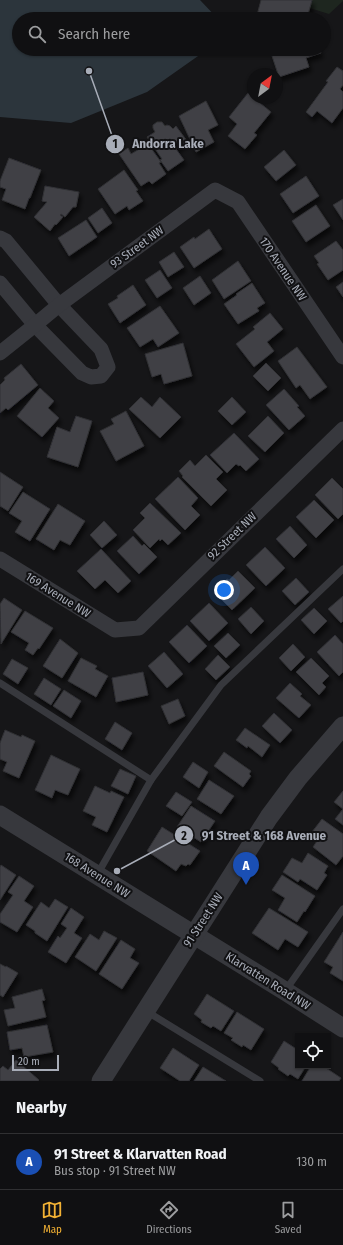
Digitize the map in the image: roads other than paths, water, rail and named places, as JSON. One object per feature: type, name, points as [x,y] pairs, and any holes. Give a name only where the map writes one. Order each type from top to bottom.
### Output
[{"type":"street","name":"93 Street NW","points":[[0,353],[59,305],[215,190]]},
{"type":"street","name":"170 Avenue NW","points":[[215,190],[238,202],[343,357]]},
{"type":"street","points":[[0,238],[6,241],[59,305],[101,349],[108,367],[101,376],[91,377],[82,373],[35,325],[0,283]]},
{"type":"street","name":"92 Street NW","points":[[115,630],[139,628],[343,428]]},
{"type":"street","name":"169 Avenue NW","points":[[0,559],[115,630]]},
{"type":"street","name":"91 Street NW","points":[[101,1081],[269,817],[298,778],[343,726]]},
{"type":"street","name":"168 Avenue NW","points":[[0,815],[193,935]]},
{"type":"street","name":"Klarvatten Road NW","points":[[193,935],[343,1028]]},
{"type":"lane","points":[[96,875],[151,780],[221,685],[343,569]]},
{"type":"lane","points":[[0,683],[151,780]]},
{"type":"lane","points":[[285,991],[343,909]]},
{"type":"lane","points":[[146,1011],[260,1081]]},
{"type":"place","name":"Andorra Lake","points":[[89,71]]},
{"type":"place","name":"91 Street & 168 Avenue","points":[[117,871]]},
{"type":"place","name":"91 Street & Klarvatten Road","points":[[246,885]]}]
